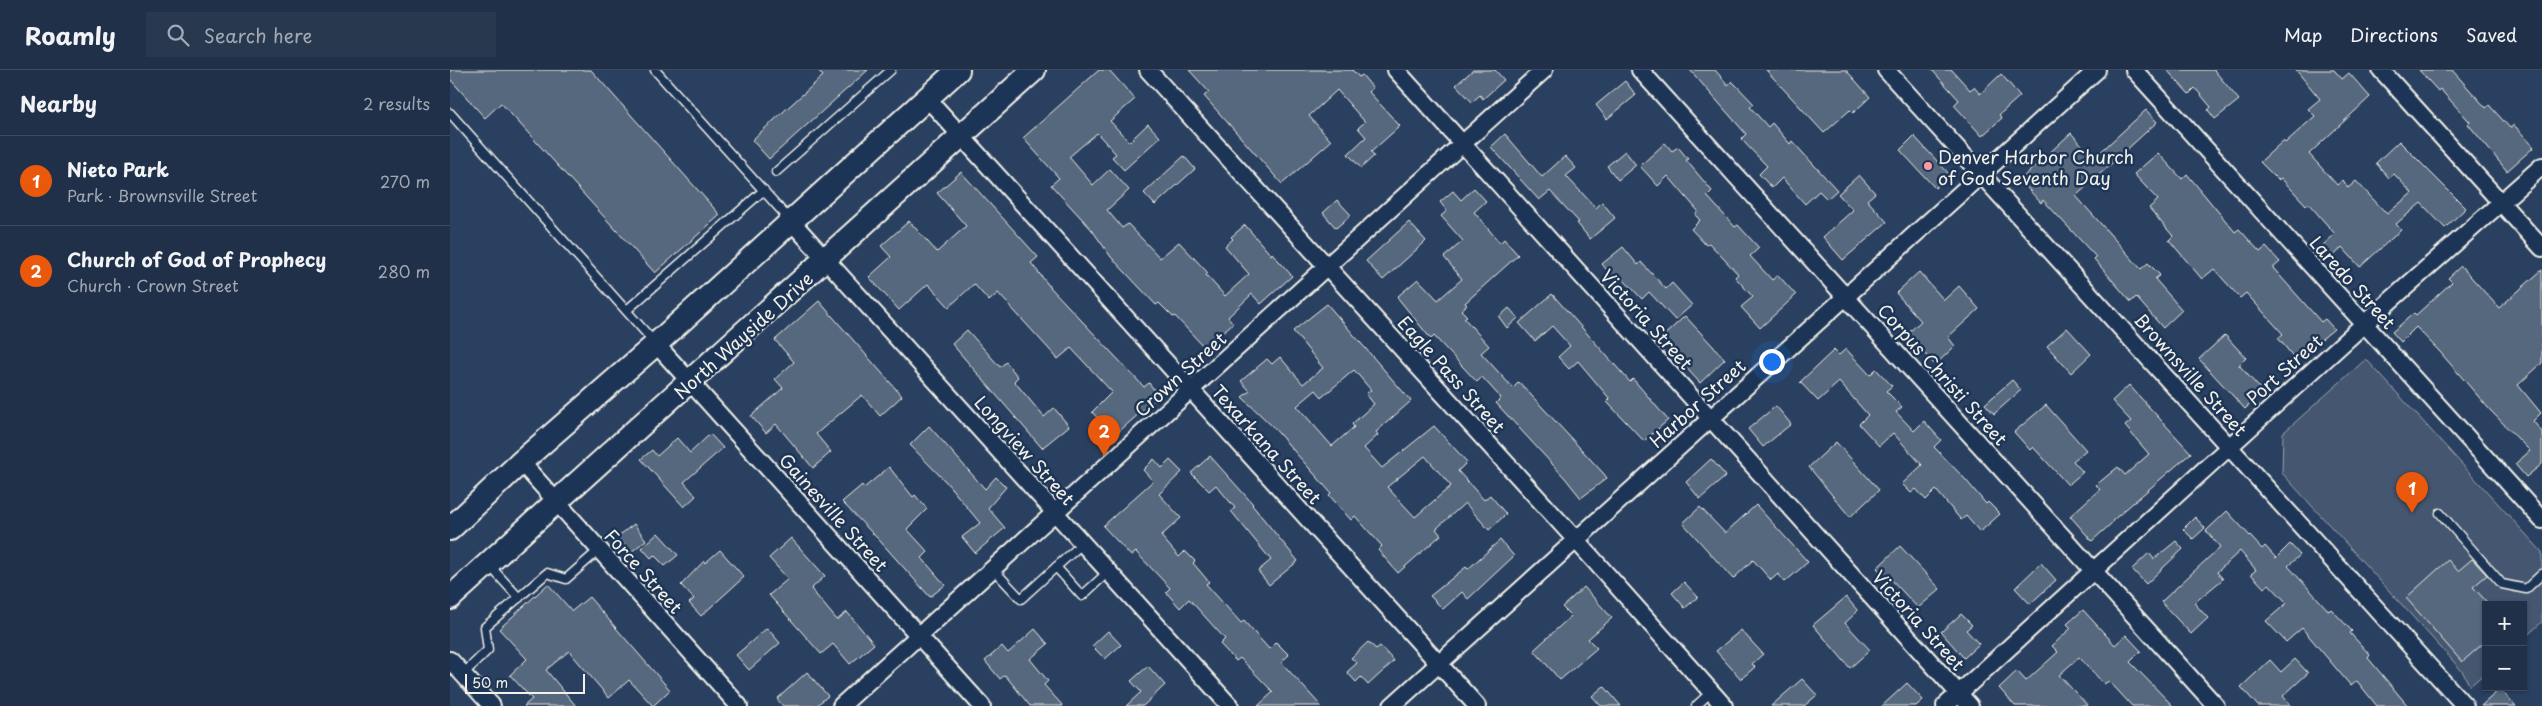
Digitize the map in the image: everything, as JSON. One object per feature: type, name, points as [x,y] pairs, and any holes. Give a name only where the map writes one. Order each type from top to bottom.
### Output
[{"type":"main road","points":[[450,529],[521,462],[656,344],[958,70]]},
{"type":"main road","name":"North Wayside Drive","points":[[450,598],[1034,70]]},
{"type":"street","name":"Eagle Pass Street","points":[[1148,70],[1576,540],[1724,706]]},
{"type":"street","name":"Victoria Street","points":[[1396,70],[1970,706]]},
{"type":"street","name":"Crown Street","points":[[842,706],[1192,391],[1544,70]]},
{"type":"street","name":"Corpus Christi Street","points":[[1640,70],[2094,569],[2216,706]]},
{"type":"street","name":"Brownsville Street","points":[[1886,70],[2229,446],[2457,703]]},
{"type":"street","name":"Harbor Street","points":[[1392,706],[2096,70]]},
{"type":"street","name":"Laredo Street","points":[[2134,70],[2542,520]]},
{"type":"street","points":[[2381,70],[2542,248]]},
{"type":"street","name":"Texarkana Street","points":[[927,98],[1477,706]]},
{"type":"street","name":"Port Street","points":[[1945,706],[2229,446],[2542,166]]},
{"type":"street","name":"Longview Street","points":[[791,221],[1230,706]]},
{"type":"street","name":"Gainesville Street","points":[[656,344],[982,706]]},
{"type":"street","name":"Force Street","points":[[521,462],[556,504],[738,706]]},
{"type":"street","points":[[450,660],[492,706]]},
{"type":"lane","points":[[655,70],[791,221]]},
{"type":"lane","points":[[776,172],[891,70]]},
{"type":"lane","points":[[450,113],[656,344]]},
{"type":"lane","points":[[627,310],[764,190]]},
{"type":"lane","points":[[2440,513],[2502,584],[2526,589],[2542,574]]},
{"type":"lane","points":[[993,569],[1021,599],[1083,543]]},
{"type":"lane","points":[[462,674],[488,650],[485,627],[547,574],[566,579],[598,550]]},
{"type":"lane","points":[[488,564],[518,598]]},
{"type":"lane","points":[[1056,567],[1082,596],[1108,572]]},
{"type":"lane","points":[[1696,706],[1711,692]]},
{"type":"shaded area","points":[[2366,359],[2542,552],[2542,622],[2527,635],[2527,601],[2482,601],[2482,676],[2470,686],[2462,671],[2282,473],[2283,433]]},
{"type":"building","points":[[450,70],[591,70],[720,215],[655,273],[501,103],[485,118],[450,79]]},
{"type":"building","points":[[818,70],[868,70],[769,159],[752,140],[823,76]]},
{"type":"building","points":[[1099,70],[1109,70],[1135,99],[1110,121],[1129,142],[1148,124],[1160,137],[1124,170],[1112,157],[1116,154],[1097,133],[1069,157],[1093,185],[1110,169],[1129,190],[1107,210],[1122,228],[1128,224],[1160,258],[1179,242],[1208,273],[1206,275],[1225,296],[1249,274],[1225,246],[1233,239],[1231,237],[1245,225],[1292,276],[1261,304],[1252,294],[1228,317],[1233,323],[1205,348],[1175,316],[1173,317],[1159,303],[1156,305],[1111,257],[1092,230],[1051,185],[1059,178],[1023,138]]},
{"type":"building","points":[[1189,70],[1352,70],[1359,77],[1362,75],[1373,88],[1369,92],[1400,126],[1371,152],[1374,156],[1361,168],[1348,154],[1366,137],[1358,128],[1365,122],[1337,90],[1309,116],[1331,141],[1282,184],[1204,96],[1209,92]]},
{"type":"building","points":[[1473,70],[1495,70],[1504,80],[1483,99],[1480,95],[1472,102],[1456,85]]},
{"type":"building","points":[[1690,70],[1715,70],[1728,85],[1732,81],[1754,104],[1750,107],[1768,127],[1772,123],[1790,144],[1792,141],[1837,190],[1827,199],[1819,191],[1805,204],[1782,178],[1772,188],[1759,174],[1767,166],[1741,139],[1746,134]]},
{"type":"building","points":[[1766,70],[1846,70],[1870,97],[1853,113],[1850,110],[1824,133]]},
{"type":"building","points":[[1932,70],[1952,70],[1970,90],[1974,87],[1980,94],[2001,74],[2020,96],[1999,115],[2002,118],[1982,136],[1954,105],[1959,100]]},
{"type":"building","points":[[2167,70],[2214,70],[2239,100],[2215,119],[2208,110],[2211,107],[2195,88],[2189,94]]},
{"type":"building","points":[[2296,70],[2334,70],[2342,79],[2349,73],[2370,97],[2309,154],[2337,185],[2343,180],[2348,188],[2356,181],[2387,214],[2412,193],[2394,174],[2389,178],[2376,163],[2399,141],[2466,208],[2445,228],[2421,203],[2396,224],[2401,230],[2360,267],[2342,247],[2333,257],[2322,246],[2335,234],[2308,203],[2306,205],[2281,178],[2278,180],[2260,162],[2315,116],[2308,109],[2320,99]]},
{"type":"building","points":[[2419,70],[2452,70],[2486,108],[2489,105],[2510,128],[2514,125],[2534,147],[2507,171],[2468,124],[2470,122],[2440,89],[2438,91]]},
{"type":"building","points":[[1625,81],[1636,95],[1607,119],[1596,105]]},
{"type":"building","points":[[2146,110],[2157,122],[2076,196],[2141,269],[2148,263],[2160,275],[2155,279],[2182,310],[2163,328],[2136,297],[2131,302],[2094,259],[2096,257],[2043,200],[2041,203],[2020,180],[2071,133],[2094,158]]},
{"type":"building","points":[[1505,134],[1542,177],[1565,156],[1576,168],[1566,176],[1596,208],[1602,202],[1615,218],[1590,239],[1577,223],[1579,222],[1550,191],[1539,200],[1491,147]]},
{"type":"building","points":[[1914,136],[1950,175],[1935,188],[1900,150]]},
{"type":"building","points":[[1665,143],[1672,151],[1678,147],[1688,159],[1686,160],[1712,191],[1707,196],[1735,227],[1738,225],[1759,248],[1750,256],[1772,280],[1778,275],[1796,295],[1760,328],[1741,307],[1753,297],[1735,277],[1738,274],[1709,243],[1706,245],[1691,229],[1700,220],[1695,215],[1698,211],[1668,176],[1658,186],[1640,166]]},
{"type":"building","points":[[1625,151],[1636,165],[1618,180],[1607,166]]},
{"type":"building","points":[[2158,153],[2182,179],[2187,174],[2235,232],[2239,229],[2260,252],[2266,247],[2280,262],[2273,268],[2321,322],[2325,319],[2334,329],[2296,360],[2278,338],[2283,334],[2246,293],[2240,298],[2214,269],[2202,279],[2169,240],[2173,236],[2149,208],[2158,200],[2134,174]]},
{"type":"building","points":[[1184,156],[1195,169],[1155,205],[1144,193]]},
{"type":"building","points":[[961,172],[1038,257],[1031,263],[1050,287],[1144,387],[1149,383],[1159,396],[1114,436],[1092,412],[1112,392],[1071,348],[1058,359],[998,293],[989,301],[974,284],[949,307],[928,284],[899,310],[869,277],[891,257],[881,246],[909,221],[937,252],[966,226],[937,193]]},
{"type":"building","points":[[1859,175],[1875,193],[1867,200],[1887,222],[1843,260],[1823,237],[1853,210],[1838,194]]},
{"type":"building","points":[[1474,188],[1486,201],[1474,212],[1500,243],[1504,239],[1518,255],[1465,303],[1467,305],[1461,310],[1467,316],[1464,318],[1489,346],[1481,353],[1513,388],[1519,382],[1607,478],[1581,498],[1496,403],[1501,398],[1482,377],[1477,382],[1434,336],[1431,339],[1397,297],[1418,279],[1438,300],[1462,279],[1444,257],[1463,241],[1441,216],[1447,211],[1440,202],[1453,191],[1461,200]]},
{"type":"building","points":[[1337,200],[1351,215],[1336,228],[1323,213]]},
{"type":"building","points":[[1409,222],[1426,241],[1383,280],[1366,261]]},
{"type":"building","points":[[1623,247],[1638,265],[1641,262],[1666,289],[1672,283],[1692,305],[1675,320],[1649,292],[1642,299],[1619,275],[1614,279],[1602,264]]},
{"type":"building","points":[[2461,266],[2499,308],[2542,270],[2542,363],[2518,385],[2541,413],[2533,421],[2542,432],[2542,464],[2526,477],[2515,464],[2530,451],[2490,410],[2440,352],[2416,327],[2401,342],[2392,332],[2414,313],[2416,315],[2452,282],[2448,278]]},
{"type":"building","points":[[1919,272],[1944,300],[1959,286],[1979,309],[1948,337],[1955,346],[1935,365],[1907,334],[1921,321],[1896,293]]},
{"type":"building","points":[[1552,294],[1630,382],[1633,379],[1668,420],[1644,441],[1607,402],[1610,399],[1578,361],[1569,369],[1558,357],[1570,346],[1552,326],[1535,341],[1519,323]]},
{"type":"building","points":[[819,301],[902,396],[880,416],[862,395],[816,434],[831,452],[813,468],[776,424],[766,433],[751,416],[783,388],[775,379],[794,362],[775,340]]},
{"type":"building","points":[[1327,304],[1411,401],[1376,432],[1378,435],[1364,448],[1382,468],[1434,426],[1467,462],[1458,471],[1484,500],[1490,495],[1506,514],[1489,530],[1465,503],[1436,529],[1441,535],[1398,573],[1378,550],[1382,546],[1355,516],[1351,520],[1329,495],[1331,493],[1273,427],[1242,397],[1250,391],[1241,381],[1267,359],[1272,364],[1280,357],[1303,384],[1323,368],[1293,331]],"holes":[[[1354,370],[1371,390],[1366,394],[1374,404],[1352,424],[1354,427],[1332,446],[1297,406],[1316,390],[1322,397]],[[1425,456],[1451,486],[1415,517],[1387,487]]]},
{"type":"building","points":[[1509,308],[1518,318],[1507,328],[1499,317]]},
{"type":"building","points":[[1685,316],[1725,359],[1700,383],[1660,339]]},
{"type":"building","points":[[2067,328],[2091,354],[2071,373],[2047,346]]},
{"type":"building","points":[[967,330],[1000,367],[1006,362],[1018,377],[1014,381],[1044,417],[1054,408],[1069,426],[1042,448],[952,344]]},
{"type":"building","points":[[2225,335],[2246,358],[2239,365],[2263,392],[2245,409],[2199,359]]},
{"type":"building","points":[[1846,349],[1870,375],[1876,369],[1892,386],[1886,391],[1902,407],[1896,412],[1914,431],[1924,421],[1941,440],[1934,447],[1986,504],[1988,502],[2000,514],[1980,532],[1966,516],[1961,520],[1936,490],[1926,500],[1916,489],[1911,493],[1902,484],[1922,465],[1893,433],[1879,446],[1859,424],[1868,415],[1839,382],[1818,401],[1800,382],[1834,350],[1839,355]]},
{"type":"building","points":[[2012,380],[2021,390],[1994,414],[1985,404]]},
{"type":"building","points":[[2129,385],[2191,453],[2112,521],[2092,541],[2070,516],[2100,489],[2096,485],[2118,467],[2125,475],[2149,454],[2125,426],[2131,421],[2112,401]]},
{"type":"building","points":[[2046,405],[2086,450],[2073,461],[2083,472],[2068,485],[2033,447],[2030,450],[2014,432]]},
{"type":"building","points":[[1776,406],[1791,424],[1763,447],[1748,429]]},
{"type":"building","points":[[929,426],[985,489],[996,477],[1006,487],[988,508],[1005,528],[975,553],[962,537],[980,523],[947,483],[910,445]]},
{"type":"building","points":[[710,434],[723,448],[684,482],[696,496],[684,507],[641,459],[652,450],[657,456],[677,438],[690,453]]},
{"type":"building","points":[[1836,442],[1879,490],[1850,517],[1809,467]]},
{"type":"building","points":[[1210,456],[1253,504],[1298,561],[1269,585],[1258,571],[1271,560],[1231,511],[1235,508],[1216,485],[1209,491],[1191,473]]},
{"type":"building","points":[[1154,459],[1162,468],[1170,460],[1182,472],[1159,494],[1181,518],[1161,536],[1179,557],[1185,551],[1195,561],[1193,563],[1209,582],[1206,584],[1241,623],[1244,621],[1269,649],[1276,642],[1289,655],[1281,662],[1321,706],[1258,706],[1273,692],[1240,658],[1236,661],[1220,644],[1225,639],[1189,599],[1180,608],[1166,592],[1170,588],[1136,552],[1131,556],[1103,526],[1153,481],[1143,470]]},
{"type":"building","points":[[1711,459],[1726,476],[1700,499],[1686,482]]},
{"type":"building","points":[[889,467],[913,497],[915,495],[927,509],[907,529],[928,552],[922,558],[945,585],[930,597],[842,502],[862,485],[864,488]]},
{"type":"building","points":[[1756,505],[1808,562],[1785,582],[1778,574],[1771,580],[1753,560],[1733,579],[1683,523],[1700,507],[1725,533]]},
{"type":"building","points":[[2227,511],[2262,549],[2265,546],[2276,558],[2290,544],[2300,555],[2288,566],[2329,611],[2331,609],[2352,631],[2350,633],[2370,655],[2368,658],[2408,706],[2377,706],[2357,681],[2351,686],[2302,628],[2286,642],[2266,621],[2287,603],[2269,584],[2264,588],[2251,574],[2256,570],[2240,551],[2217,572],[2223,579],[2194,603],[2208,618],[2191,634],[2161,602],[2220,547],[2206,531]]},
{"type":"building","points":[[2195,517],[2205,528],[2193,539],[2183,529]]},
{"type":"building","points":[[634,524],[646,540],[630,553],[617,537]]},
{"type":"building","points":[[658,533],[678,555],[665,566],[654,555],[651,558],[642,548]]},
{"type":"building","points":[[791,538],[825,576],[811,589],[837,620],[847,612],[874,644],[850,664],[833,644],[821,654],[769,595],[788,579],[769,558]]},
{"type":"building","points":[[1500,540],[1514,556],[1468,599],[1462,592],[1443,609],[1430,596],[1466,567],[1468,569]]},
{"type":"building","points":[[2176,541],[2183,549],[2146,584],[2132,569],[2149,553],[2154,559]]},
{"type":"building","points":[[1900,546],[1940,589],[1918,608],[1889,577],[1887,579],[1877,568]]},
{"type":"building","points":[[720,550],[744,577],[701,616],[689,603],[694,599],[681,585],[704,561],[705,563]]},
{"type":"building","points":[[2472,559],[2487,575],[2473,587],[2486,601],[2482,601],[2482,644],[2462,662],[2406,598],[2448,560],[2458,571]]},
{"type":"building","points":[[2041,563],[2056,580],[2030,604],[2015,588]]},
{"type":"building","points":[[1684,582],[1698,597],[1685,608],[1672,593]]},
{"type":"building","points":[[548,584],[572,611],[589,597],[670,690],[653,706],[629,680],[609,698],[569,651],[546,670],[576,706],[524,706],[532,699],[510,675],[527,659],[499,629]]},
{"type":"building","points":[[1584,587],[1612,618],[1588,639],[1597,648],[1560,680],[1534,650],[1571,616],[1562,607]]},
{"type":"building","points":[[1846,597],[1858,611],[1845,623],[1870,650],[1850,668],[1813,625]]},
{"type":"building","points":[[2083,610],[2115,645],[2126,635],[2141,651],[2130,662],[2173,706],[2132,706],[2109,681],[2104,684],[2079,657],[2059,675],[2088,706],[2015,706],[1999,688],[2017,671],[2026,681],[2058,652],[2052,646],[2071,628],[2067,624]]},
{"type":"building","points":[[1961,614],[1972,625],[1966,630],[1979,644],[1964,658],[1941,632]]},
{"type":"building","points":[[767,628],[780,643],[749,670],[736,655]]},
{"type":"building","points":[[1035,629],[1048,644],[1030,659],[1048,681],[1044,685],[1063,706],[1030,706],[1005,675],[1000,679],[985,661],[1002,646],[1008,653]]},
{"type":"building","points":[[1741,630],[1763,654],[1752,664],[1755,667],[1741,679],[1716,651]]},
{"type":"building","points":[[1108,631],[1121,645],[1105,659],[1092,646]]},
{"type":"building","points":[[1368,642],[1376,649],[1380,646],[1394,661],[1368,685],[1361,677],[1356,682],[1347,672],[1357,663],[1351,658]]},
{"type":"building","points":[[2295,659],[2308,673],[2283,696],[2291,706],[2258,706],[2241,687],[2270,660],[2281,672]]},
{"type":"building","points":[[1148,666],[1165,685],[1143,706],[1126,706],[1141,692],[1131,681]]},
{"type":"building","points":[[807,672],[828,696],[816,706],[783,706],[777,699]]},
{"type":"building","points":[[1802,679],[1817,695],[1804,706],[1771,706]]},
{"type":"building","points":[[1907,683],[1923,700],[1916,706],[1882,706]]},
{"type":"building","points":[[1604,686],[1621,706],[1601,706],[1592,696]]},
{"type":"building","points":[[2498,691],[2502,691],[2516,706],[2481,706]]},
{"type":"place","name":"Denver Harbor Church of God Seventh Day","points":[[1928,166]]},
{"type":"place","name":"Church of God of Prophecy","points":[[1104,456]]},
{"type":"place","name":"Nieto Park","points":[[2412,513]]}]
